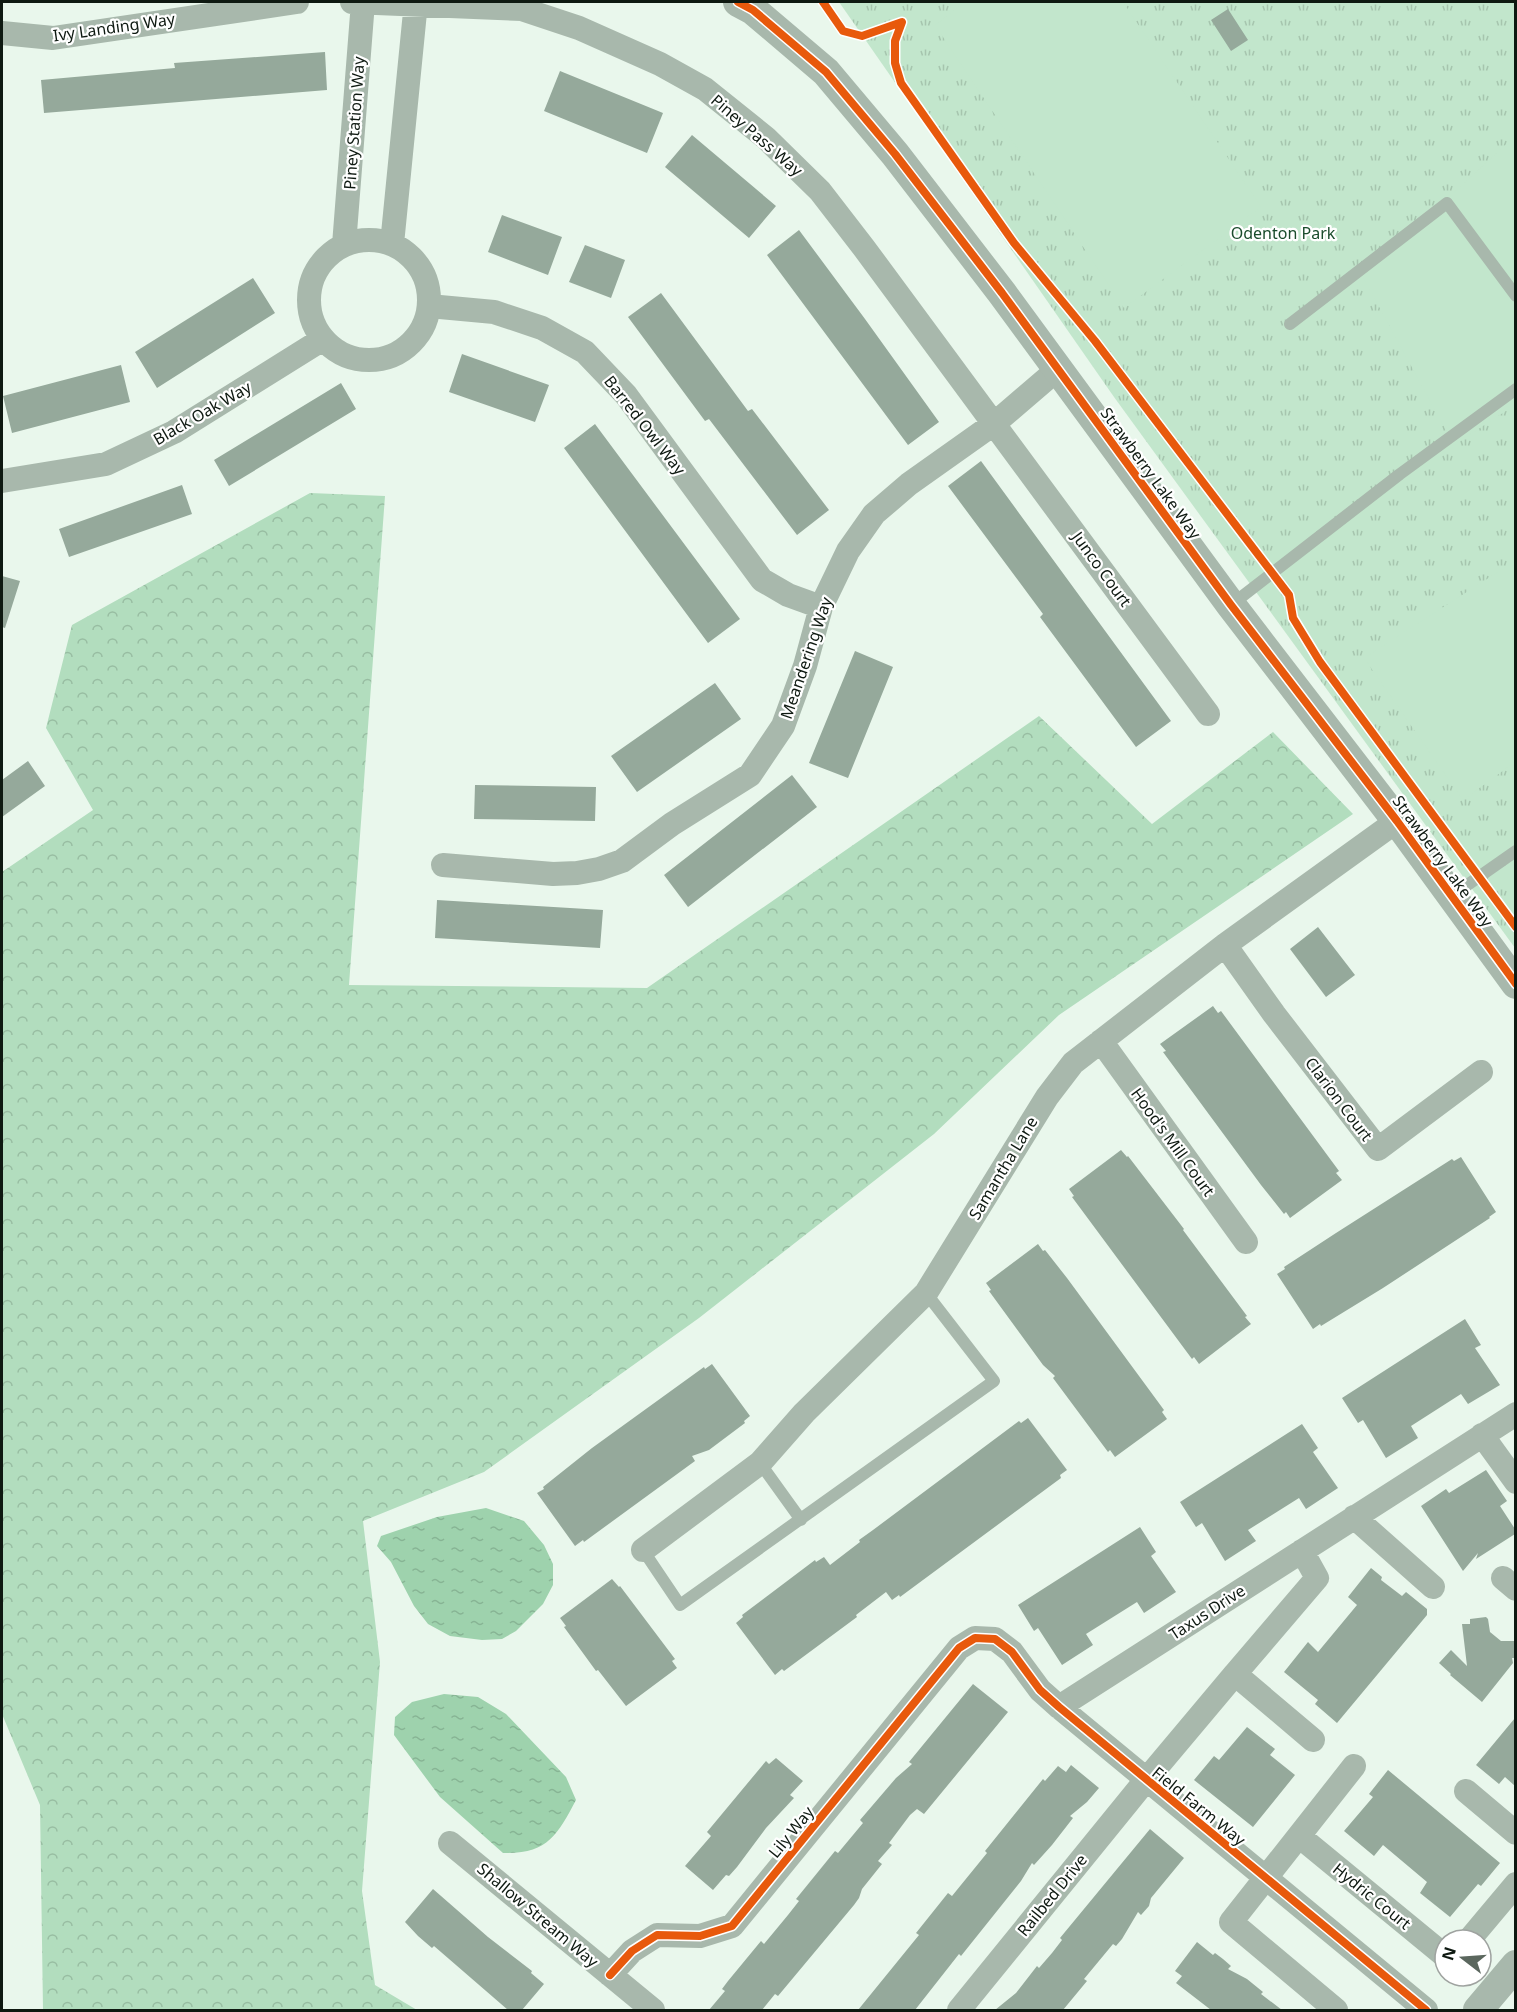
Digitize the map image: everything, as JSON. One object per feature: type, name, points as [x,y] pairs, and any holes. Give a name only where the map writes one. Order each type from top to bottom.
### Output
[{"type":"street","name":"Ivy Landing Way","points":[[2,33],[53,38],[297,2]]},
{"type":"street","points":[[352,2],[416,3],[392,244]]},
{"type":"street","name":"Piney Station Way","points":[[344,245],[363,2]]},
{"type":"street","name":"Strawberry Lake Way","points":[[738,2],[753,10],[826,72],[895,154],[1002,293],[1231,604],[1397,821],[1515,984]]},
{"type":"street","name":"Piney Pass Way","points":[[416,3],[522,9],[579,28],[660,64],[705,89],[766,138],[820,191],[995,423]]},
{"type":"street","points":[[368,240],[392,244],[402,249],[417,264],[427,285],[429,306],[424,324],[416,337],[402,350],[386,358],[363,360],[345,355],[324,339],[312,320],[309,307],[311,285],[317,270],[331,253],[344,245],[368,240]]},
{"type":"street","name":"Barred Owl Way","points":[[429,306],[494,312],[542,328],[585,352],[626,395],[762,580],[788,596],[821,607]]},
{"type":"street","name":"Black Oak Way","points":[[2,481],[106,464],[174,432],[324,339]]},
{"type":"street","name":"Meandering Way","points":[[443,865],[553,874],[599,869],[622,861],[672,824],[750,775],[783,726],[805,666],[821,607],[848,550],[874,514],[909,484],[995,423],[1058,369]]},
{"type":"street","name":"Junco Court","points":[[995,423],[1208,714]]},
{"type":"street","name":"Samantha Lane","points":[[643,1550],[760,1463],[804,1413],[926,1293],[1047,1097],[1073,1063],[1225,945],[1397,821]]},
{"type":"street","name":"Clarion Court","points":[[1225,945],[1274,1014],[1378,1149],[1481,1072]]},
{"type":"street","name":"Hood's Mill Court","points":[[1101,1041],[1245,1242]]},
{"type":"street","name":"Taxus Drive","points":[[1059,1707],[1515,1414]]},
{"type":"street","points":[[1482,1435],[1515,1482]]},
{"type":"street","points":[[1354,1517],[1433,1587]]},
{"type":"street","name":"Railbed Drive","points":[[959,2010],[1146,1780],[1317,1578],[1302,1551]]},
{"type":"street","name":"Field Farm Way","points":[[959,1648],[975,1638],[995,1639],[1012,1652],[1040,1690],[1059,1707],[1426,2010]]},
{"type":"street","name":"Lily Way","points":[[610,1975],[632,1951],[657,1935],[700,1936],[732,1926],[959,1648]]},
{"type":"street","points":[[1235,1674],[1313,1740]]},
{"type":"street","points":[[1336,2010],[1231,1922],[1354,1766]]},
{"type":"street","points":[[1466,1791],[1515,1833]]},
{"type":"street","name":"Hydric Court","points":[[1299,1836],[1433,1946]]},
{"type":"street","name":"Shallow Stream Way","points":[[450,1843],[653,2010]]},
{"type":"street","points":[[1479,1928],[1515,1884]]},
{"type":"street","points":[[1478,2010],[1515,1965]]},
{"type":"lane","points":[[1290,324],[1447,203],[1515,296]]},
{"type":"lane","points":[[1231,604],[1515,389]]},
{"type":"lane","points":[[1452,896],[1515,851]]},
{"type":"lane","points":[[643,1550],[680,1605],[994,1381],[926,1293]]},
{"type":"lane","points":[[760,1463],[801,1520]]},
{"type":"green space","name":"Odenton Park","points":[[839,2],[1515,2],[1515,948],[1114,397]]},
{"type":"green space","points":[[965,2],[1123,2],[1261,207],[1124,308],[935,25]]},
{"type":"green space","points":[[1515,136],[1515,405],[1454,445],[1363,277]]},
{"type":"green space","points":[[310,493],[385,496],[349,985],[647,988],[1039,716],[1152,824],[1273,732],[1353,814],[1059,1015],[934,1134],[699,1318],[484,1472],[363,1521],[380,1662],[362,1891],[375,1985],[417,2010],[43,2010],[40,1805],[2,1714],[2,872],[93,810],[46,728],[72,625]]},
{"type":"green space","points":[[1515,561],[1515,762],[1463,800],[1364,658]]},
{"type":"water","points":[[486,1508],[524,1521],[544,1545],[553,1564],[553,1585],[543,1604],[516,1631],[502,1639],[482,1640],[450,1636],[428,1624],[414,1606],[391,1562],[377,1546],[381,1536],[437,1517]]},
{"type":"water","points":[[444,1694],[478,1697],[506,1714],[566,1777],[576,1800],[563,1824],[549,1840],[530,1850],[503,1853],[440,1797],[394,1735],[395,1717],[412,1702]]},
{"type":"building","points":[[1228,9],[1248,40],[1231,51],[1211,20]]},
{"type":"building","points":[[325,52],[327,90],[44,113],[41,80],[175,68],[174,63]]},
{"type":"building","points":[[560,71],[663,113],[647,153],[544,111]]},
{"type":"building","points":[[692,135],[776,206],[749,238],[665,167]]},
{"type":"building","points":[[502,215],[562,237],[548,275],[488,252]]},
{"type":"building","points":[[799,230],[939,422],[908,445],[767,255]]},
{"type":"building","points":[[585,245],[625,260],[611,298],[569,282]]},
{"type":"building","points":[[253,278],[275,313],[157,388],[135,352]]},
{"type":"building","points":[[661,293],[748,411],[752,409],[829,510],[797,535],[709,419],[705,421],[628,317]]},
{"type":"building","points":[[462,354],[549,385],[535,422],[449,392]]},
{"type":"building","points":[[121,365],[130,402],[12,433],[3,396]]},
{"type":"building","points":[[341,383],[356,409],[229,486],[214,460]]},
{"type":"building","points":[[595,424],[740,619],[708,643],[564,448]]},
{"type":"building","points":[[981,461],[1171,721],[1136,747],[1040,617],[1043,614],[948,486]]},
{"type":"building","points":[[182,485],[192,514],[69,557],[59,529]]},
{"type":"building","points":[[2,576],[20,581],[5,628],[2,627]]},
{"type":"building","points":[[855,651],[893,667],[848,778],[809,763]]},
{"type":"building","points":[[715,683],[741,719],[637,792],[611,756]]},
{"type":"building","points":[[28,761],[45,786],[2,817],[2,780]]},
{"type":"building","points":[[792,775],[817,807],[688,907],[664,875]]},
{"type":"building","points":[[475,785],[596,787],[595,821],[474,819]]},
{"type":"building","points":[[437,900],[603,910],[600,948],[435,938]]},
{"type":"building","points":[[1318,927],[1355,975],[1326,997],[1290,949]]},
{"type":"building","points":[[1213,1006],[1218,1013],[1221,1011],[1339,1171],[1336,1173],[1342,1180],[1290,1218],[1286,1212],[1284,1214],[1261,1185],[1163,1052],[1166,1051],[1160,1044]]},
{"type":"building","points":[[1121,1150],[1184,1229],[1251,1324],[1199,1364],[1194,1357],[1192,1359],[1072,1197],[1074,1196],[1069,1189]]},
{"type":"building","points":[[1461,1157],[1496,1212],[1383,1288],[1313,1329],[1277,1274],[1285,1269],[1284,1267],[1452,1159],[1454,1161]]},
{"type":"building","points":[[1038,1244],[1067,1278],[1164,1410],[1162,1412],[1167,1419],[1115,1457],[1110,1450],[1108,1452],[1053,1378],[1055,1376],[1043,1365],[989,1291],[991,1290],[986,1283]]},
{"type":"building","points":[[1465,1319],[1481,1345],[1475,1348],[1500,1385],[1468,1404],[1461,1394],[1411,1426],[1418,1438],[1386,1458],[1363,1420],[1358,1423],[1342,1398]]},
{"type":"building","points":[[712,1364],[750,1416],[744,1421],[745,1423],[709,1450],[692,1456],[695,1461],[584,1542],[583,1540],[575,1546],[537,1493],[592,1448],[704,1367],[705,1369]]},
{"type":"building","points":[[1028,1418],[1067,1470],[1060,1475],[1061,1478],[900,1597],[899,1595],[892,1600],[886,1592],[856,1615],[857,1617],[784,1671],[782,1669],[775,1675],[736,1623],[743,1617],[742,1615],[815,1560],[816,1562],[824,1557],[830,1565],[860,1542],[859,1540],[1019,1421],[1021,1423]]},
{"type":"building","points":[[1302,1424],[1318,1448],[1313,1452],[1338,1488],[1306,1509],[1299,1498],[1248,1530],[1256,1541],[1225,1561],[1202,1523],[1196,1527],[1180,1502]]},
{"type":"building","points":[[1486,1470],[1507,1501],[1500,1506],[1515,1529],[1515,1534],[1476,1559],[1478,1553],[1463,1571],[1421,1506],[1446,1489],[1449,1493]]},
{"type":"building","points":[[1140,1527],[1156,1552],[1151,1556],[1176,1592],[1144,1613],[1137,1602],[1086,1634],[1093,1645],[1062,1665],[1038,1628],[1034,1631],[1018,1605]]},
{"type":"building","points":[[1371,1568],[1382,1577],[1381,1580],[1402,1596],[1406,1592],[1427,1609],[1427,1615],[1337,1723],[1315,1704],[1318,1700],[1284,1672],[1308,1642],[1318,1652],[1357,1605],[1348,1597]]},
{"type":"building","points":[[612,1579],[620,1586],[675,1659],[672,1661],[677,1668],[626,1706],[598,1670],[596,1671],[560,1618]]},
{"type":"building","points":[[1486,1617],[1490,1632],[1501,1641],[1515,1641],[1515,1658],[1512,1658],[1513,1663],[1482,1702],[1439,1663],[1451,1650],[1467,1666],[1462,1624],[1470,1624],[1470,1619]]},
{"type":"building","points":[[973,1684],[1008,1712],[924,1814],[917,1809],[910,1815],[889,1843],[892,1845],[878,1861],[882,1864],[862,1889],[854,1905],[778,1996],[775,1994],[762,2010],[709,2010],[725,1991],[722,1989],[728,1981],[761,1941],[764,1944],[788,1915],[799,1901],[796,1899],[835,1851],[838,1853],[863,1823],[860,1820],[896,1778],[912,1764],[909,1762]]},
{"type":"building","points":[[1515,1718],[1515,1786],[1505,1777],[1499,1784],[1476,1765]]},
{"type":"building","points":[[1247,1727],[1275,1749],[1270,1755],[1295,1775],[1253,1827],[1194,1780],[1214,1756],[1219,1760]]},
{"type":"building","points":[[776,1758],[803,1781],[790,1795],[794,1798],[766,1828],[737,1867],[729,1876],[726,1875],[713,1890],[685,1866],[711,1836],[707,1832],[766,1761],[769,1764]]},
{"type":"building","points":[[1071,1765],[1099,1788],[1070,1816],[1073,1818],[1052,1845],[1034,1865],[1032,1863],[1021,1881],[915,2010],[858,2010],[919,1935],[916,1933],[948,1893],[952,1896],[1043,1779],[1045,1781],[1058,1766],[1066,1772]]},
{"type":"building","points":[[1388,1770],[1500,1863],[1481,1886],[1478,1884],[1450,1917],[1420,1893],[1427,1882],[1383,1845],[1374,1856],[1344,1831],[1373,1797],[1369,1794]]},
{"type":"building","points":[[1150,1829],[1184,1858],[1151,1898],[1149,1906],[1141,1915],[1138,1912],[1122,1939],[1116,1946],[1113,1944],[1084,1979],[1087,1981],[1063,2010],[995,2010],[1016,1993],[1037,1966],[1039,1968],[1052,1953],[1062,1940],[1060,1938]]},
{"type":"building","points":[[433,1889],[488,1937],[532,1971],[531,1973],[544,1984],[522,2010],[508,2010],[434,1946],[432,1948],[405,1922]]},
{"type":"building","points":[[1197,1942],[1213,1955],[1215,1953],[1223,1959],[1231,1966],[1228,1969],[1247,1979],[1263,1992],[1261,1994],[1282,2010],[1211,2010],[1176,1983],[1182,1976],[1175,1971]]},
{"type":"cycle path","points":[[738,2],[753,10],[826,72],[895,154],[1002,293],[1231,605],[1397,821],[1516,984]]},
{"type":"cycle path","points":[[823,2],[843,31],[862,36],[902,22],[895,41],[895,63],[901,83],[1014,243],[1095,341],[1289,595],[1293,618],[1320,662],[1516,927]]},
{"type":"cycle path","points":[[610,1975],[632,1951],[657,1935],[700,1936],[732,1926],[959,1648],[975,1638],[995,1639],[1012,1652],[1040,1690],[1059,1707],[1426,2010]]}]
